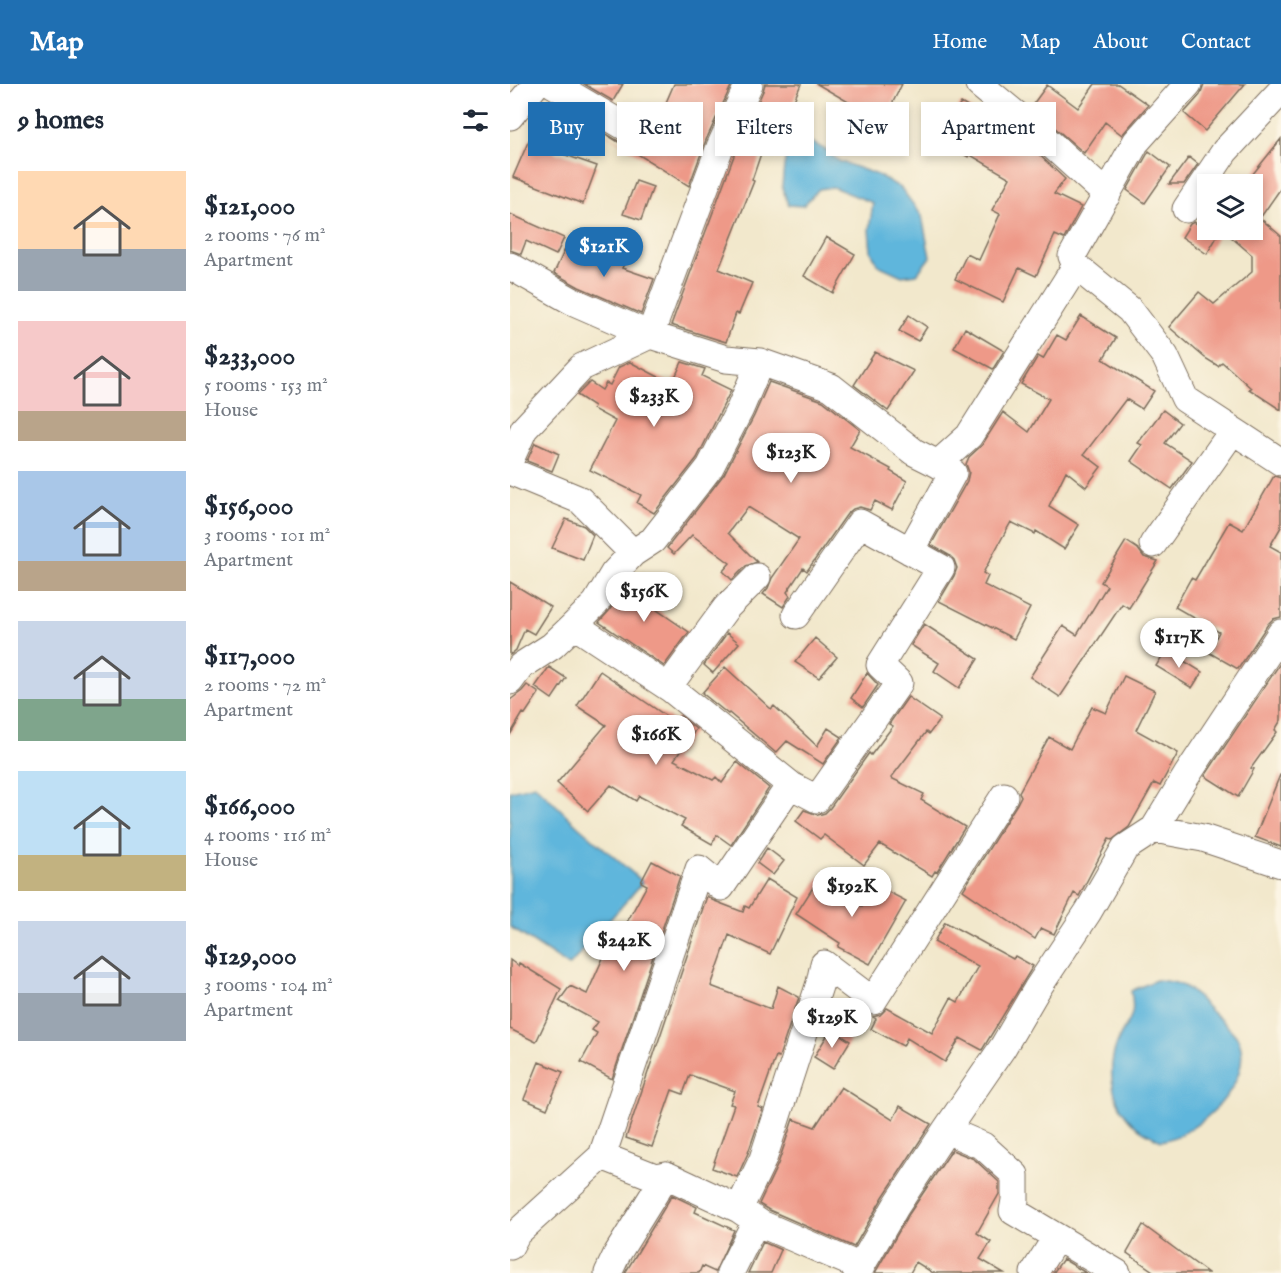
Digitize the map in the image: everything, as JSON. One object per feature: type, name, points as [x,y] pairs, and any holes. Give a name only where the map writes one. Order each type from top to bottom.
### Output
[{"type":"street","points":[[510,116],[536,84]]},
{"type":"street","points":[[554,84],[617,122]]},
{"type":"street","points":[[510,460],[524,429],[582,367],[650,335],[720,147],[749,84]]},
{"type":"street","points":[[979,84],[1044,136],[1107,195]]},
{"type":"street","points":[[1188,84],[1136,142],[1072,256],[1076,266],[1131,310],[1165,356],[1185,399],[1232,432],[1281,462]]},
{"type":"street","points":[[1185,209],[1225,151],[1281,92]]},
{"type":"street","points":[[510,266],[572,301],[650,335],[726,359],[760,362],[831,387],[914,452],[953,473],[910,551]]},
{"type":"street","points":[[938,464],[969,436],[1076,266]]},
{"type":"street","points":[[510,681],[521,666],[552,646],[574,625],[596,603],[614,573],[633,553],[653,540],[710,467],[740,409],[760,362]]},
{"type":"street","points":[[1153,544],[1232,432]]},
{"type":"street","points":[[510,471],[580,500],[633,553]]},
{"type":"street","points":[[574,625],[668,687],[792,786],[817,799],[899,683],[880,665],[941,568],[860,523],[796,615]]},
{"type":"street","points":[[668,687],[726,608],[757,577]]},
{"type":"street","points":[[602,1156],[655,1177],[666,1175],[859,1270],[896,1206],[1003,1047],[1037,989],[1088,912],[1125,848],[1154,830],[1187,775],[1281,633]]},
{"type":"street","points":[[510,1246],[517,1233],[602,1156],[699,869],[721,887],[784,794],[792,786]]},
{"type":"street","points":[[730,1273],[824,964],[873,1001],[1004,796]]},
{"type":"street","points":[[1154,830],[1203,838],[1281,864]]},
{"type":"street","points":[[946,1130],[983,1146],[1015,1174],[1013,1211],[1108,1271]]},
{"type":"street","points":[[608,1273],[616,1254],[666,1175]]},
{"type":"street","points":[[1034,1273],[1056,1238]]},
{"type":"water","points":[[814,144],[826,150],[826,156],[833,156],[839,161],[878,175],[901,188],[922,216],[930,257],[917,274],[902,276],[878,265],[871,251],[869,230],[873,203],[833,187],[819,189],[803,206],[788,205],[782,186],[786,156],[814,156]]},
{"type":"water","points":[[535,785],[643,882],[569,966],[510,927],[510,791]]},
{"type":"water","points":[[1156,980],[1181,985],[1192,992],[1236,1036],[1242,1055],[1239,1072],[1232,1088],[1220,1104],[1191,1128],[1176,1137],[1161,1141],[1140,1129],[1122,1110],[1112,1077],[1117,1043],[1132,1015],[1131,991]]},
{"type":"building","points":[[584,84],[623,84],[613,101]]},
{"type":"building","points":[[674,84],[732,84],[724,102],[715,102],[715,121],[703,148],[703,102],[666,102]]},
{"type":"building","points":[[765,84],[801,84],[793,102],[758,102]]},
{"type":"building","points":[[817,84],[902,84],[893,102],[848,102]]},
{"type":"building","points":[[1095,84],[1118,84],[1148,105],[1122,135],[1105,122],[1084,153],[1056,129],[1056,102],[1035,102],[1047,85],[1078,108]]},
{"type":"building","points":[[1204,84],[1245,84],[1205,131],[1184,113],[1200,95]]},
{"type":"building","points":[[1281,139],[1281,188],[1263,214],[1263,174],[1253,174]]},
{"type":"building","points":[[528,142],[528,156],[569,156],[597,166],[583,204],[513,177]]},
{"type":"building","points":[[1149,151],[1170,167],[1145,203],[1127,190]]},
{"type":"building","points":[[641,156],[700,156],[689,186]]},
{"type":"building","points":[[734,156],[760,156],[752,180],[754,181],[719,269],[752,283],[739,314],[736,313],[726,342],[671,325]]},
{"type":"building","points":[[972,156],[1040,156],[1065,179],[1054,194],[1081,207],[1064,239],[1055,235],[1036,276],[1019,268],[1003,302],[955,279],[967,254],[979,260],[1000,214],[992,210],[1010,178]]},
{"type":"building","points":[[1189,157],[1198,164],[1184,184],[1169,184]]},
{"type":"building","points":[[636,181],[653,187],[641,220],[623,214]]},
{"type":"building","points":[[510,214],[564,238],[556,255],[526,241],[521,254],[510,250]]},
{"type":"building","points":[[1263,221],[1281,236],[1281,410],[1249,389],[1251,388],[1222,362],[1218,366],[1205,358],[1169,327],[1199,292],[1214,304],[1252,272],[1252,255],[1235,240],[1263,240]]},
{"type":"building","points":[[1194,222],[1197,224],[1197,240],[1215,240],[1207,254],[1182,237],[1190,224]]},
{"type":"building","points":[[826,237],[855,254],[833,293],[804,276]]},
{"type":"building","points":[[568,243],[604,257],[605,255],[624,264],[622,268],[654,279],[641,314],[579,287],[554,273]]},
{"type":"building","points":[[909,315],[927,327],[918,341],[899,331]]},
{"type":"building","points":[[1081,316],[1116,338],[1103,359],[1154,391],[1142,409],[1126,399],[1084,454],[1101,467],[1086,487],[1066,471],[1049,506],[1079,525],[1064,549],[1036,531],[1035,534],[1011,522],[983,573],[988,576],[984,585],[1030,608],[1014,639],[939,601],[957,568],[949,555],[931,545],[967,481],[969,472],[966,464],[969,457],[982,445],[1003,412],[1029,432],[1049,399],[1021,384],[1038,356],[1043,359],[1057,335],[1066,340]]},
{"type":"building","points":[[965,328],[1004,351],[993,369],[954,348]]},
{"type":"building","points":[[875,352],[914,371],[888,411],[854,385]]},
{"type":"building","points":[[630,362],[672,384],[682,362],[705,369],[702,376],[731,390],[697,458],[654,513],[637,503],[641,495],[590,470],[615,421],[593,409],[594,406],[577,395],[590,382],[602,390],[606,383],[610,385],[619,367]]},
{"type":"building","points":[[769,382],[823,401],[860,430],[850,447],[891,469],[890,471],[907,481],[892,510],[875,501],[870,510],[860,507],[847,514],[807,571],[803,568],[787,592],[790,596],[783,607],[763,594],[799,539],[748,507],[728,533],[757,562],[746,566],[732,580],[723,571],[730,563],[692,535],[674,554],[667,548],[724,474]]},
{"type":"building","points":[[1163,410],[1180,423],[1165,443],[1192,461],[1172,489],[1131,461],[1142,445],[1138,443]]},
{"type":"building","points":[[535,443],[559,454],[552,471],[527,461]]},
{"type":"building","points":[[1274,476],[1281,478],[1281,527],[1270,546],[1281,552],[1281,617],[1273,619],[1268,624],[1238,669],[1208,652],[1219,632],[1175,607],[1191,578],[1195,580],[1229,522],[1243,530]]},
{"type":"building","points":[[566,519],[584,526],[593,535],[583,560],[552,548]]},
{"type":"building","points":[[1126,541],[1138,549],[1144,557],[1158,561],[1129,608],[1122,604],[1060,697],[1030,677],[1063,626],[1077,635],[1107,586],[1101,582]]},
{"type":"building","points":[[634,574],[653,588],[644,601],[689,632],[664,666],[599,622]]},
{"type":"building","points":[[510,582],[551,607],[534,634],[525,629],[516,650],[510,655]]},
{"type":"building","points":[[924,624],[978,659],[959,688],[934,671],[939,663],[911,645]]},
{"type":"building","points":[[727,633],[739,643],[713,673],[704,665]]},
{"type":"building","points":[[815,638],[837,657],[819,678],[795,662]]},
{"type":"building","points":[[1166,650],[1202,672],[1192,688],[1156,666]]},
{"type":"building","points":[[1281,662],[1281,720],[1275,730],[1277,732],[1251,768],[1254,769],[1238,797],[1205,776]]},
{"type":"building","points":[[549,667],[566,678],[552,699],[535,687]]},
{"type":"building","points":[[725,667],[771,709],[774,706],[817,746],[828,728],[842,737],[823,764],[787,741],[776,753],[702,693]]},
{"type":"building","points":[[600,671],[675,722],[680,716],[696,729],[674,760],[713,780],[716,777],[722,783],[737,762],[769,788],[731,845],[717,835],[712,844],[681,826],[685,820],[639,796],[636,801],[611,785],[588,811],[557,783],[606,725],[577,706]]},
{"type":"building","points":[[867,673],[878,685],[863,707],[851,698]]},
{"type":"building","points":[[1124,676],[1155,691],[1136,730],[1178,753],[1160,786],[1154,783],[1129,827],[1112,840],[1109,839],[1079,896],[1074,893],[1054,934],[1041,928],[1035,939],[963,890],[1017,804],[1021,796],[1019,792],[1049,737],[1070,749],[1092,707],[1106,713]]},
{"type":"building","points":[[527,685],[539,693],[525,714],[523,713],[510,735],[510,700]]},
{"type":"building","points":[[908,697],[940,719],[929,734],[926,732],[891,778],[924,794],[921,800],[965,827],[937,872],[935,871],[932,876],[880,844],[864,865],[824,835],[820,839],[796,821],[804,810],[818,815],[830,808],[869,753],[871,755],[893,726],[889,724]]},
{"type":"building","points":[[1281,775],[1281,847],[1255,837]]},
{"type":"building","points":[[767,848],[784,861],[773,875],[757,863]]},
{"type":"building","points":[[652,861],[680,876],[612,1079],[581,1062],[597,1033],[592,1030],[598,1022],[559,1001],[570,986],[587,994],[603,958],[595,952],[609,930],[620,935],[647,885],[641,882]]},
{"type":"building","points":[[819,878],[862,906],[873,884],[906,901],[870,964],[838,947],[840,943],[796,914]]},
{"type":"building","points":[[767,879],[797,897],[770,954],[729,935],[711,986],[771,1009],[778,986],[799,997],[779,1057],[776,1056],[758,1107],[763,1109],[737,1177],[712,1168],[734,1105],[730,1104],[735,1091],[690,1075],[683,1094],[672,1090],[652,1147],[626,1138],[707,896],[743,912],[745,906],[749,908]]},
{"type":"building","points":[[945,922],[1013,959],[1015,956],[1033,966],[982,1050],[960,1038],[945,1062],[907,1038],[903,1046],[871,1029],[876,1019],[873,1017],[880,1015],[887,1008],[932,1033],[951,998],[958,1002],[978,966],[934,942]]},
{"type":"building","points":[[510,960],[518,966],[519,963],[561,989],[536,1042],[510,1029]]},
{"type":"building","points":[[831,1029],[850,1041],[833,1069],[814,1057]]},
{"type":"building","points":[[539,1062],[563,1072],[547,1109],[524,1099]]},
{"type":"building","points":[[841,1087],[893,1120],[900,1106],[931,1124],[883,1197],[854,1247],[759,1204],[778,1164],[793,1119],[815,1127]]},
{"type":"building","points":[[952,1150],[974,1159],[999,1182],[999,1194],[977,1233],[991,1242],[980,1259],[1004,1273],[933,1273],[916,1262],[910,1273],[875,1273],[909,1214]]},
{"type":"building","points":[[672,1195],[697,1207],[695,1212],[734,1230],[715,1272],[702,1266],[699,1273],[625,1273]]},
{"type":"building","points":[[1143,1225],[1208,1273],[1156,1273],[1127,1253]]},
{"type":"building","points":[[763,1242],[781,1250],[771,1273],[748,1273]]},
{"type":"building","points":[[1063,1259],[1086,1273],[1053,1273]]}]
